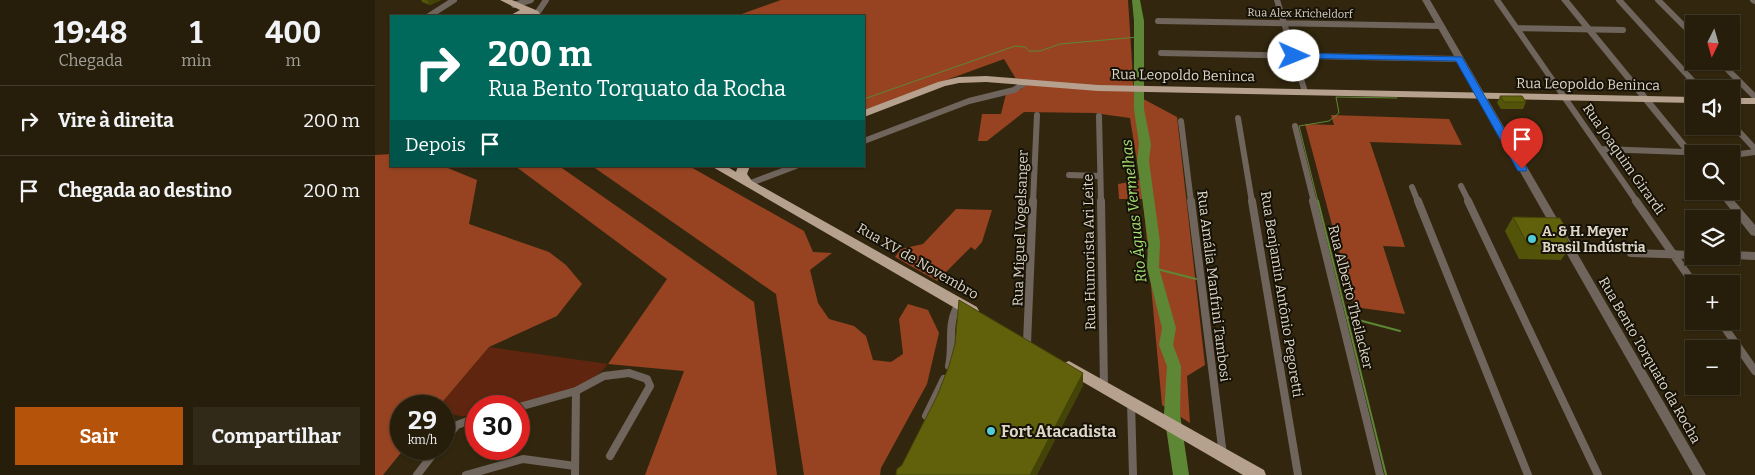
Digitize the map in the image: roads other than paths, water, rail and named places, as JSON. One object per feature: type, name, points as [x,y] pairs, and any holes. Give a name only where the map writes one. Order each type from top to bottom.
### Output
[{"type":"main road","points":[[508,15],[508,2],[535,14]]},
{"type":"main road","points":[[516,15],[523,12],[535,14]]},
{"type":"main road","name":"Rua Leopoldo Beninca","points":[[865,114],[931,88],[952,82],[986,79],[1080,87],[1685,100]]},
{"type":"main road","points":[[1740,100],[1755,99]]},
{"type":"main road","name":"Rua XV de Novembro","points":[[719,167],[985,319]]},
{"type":"main road","points":[[743,169],[743,179],[748,184]]},
{"type":"main road","points":[[1010,333],[1041,350]]},
{"type":"main road","points":[[1061,362],[1258,475]]},
{"type":"street","points":[[431,15],[454,0]]},
{"type":"street","points":[[508,2],[531,0]]},
{"type":"street","points":[[535,14],[547,0]]},
{"type":"street","points":[[1277,0],[1305,92]]},
{"type":"street","name":"Rua Bento Torquato da Rocha","points":[[1426,0],[1699,475]]},
{"type":"street","name":"Rua Joaquim Girardi","points":[[1497,0],[1688,275]]},
{"type":"street","points":[[1565,0],[1685,146]]},
{"type":"street","points":[[1619,0],[1692,80]]},
{"type":"street","points":[[1658,0],[1685,27]]},
{"type":"street","name":"Rua Alex Kricheldorf","points":[[1158,21],[1440,26]]},
{"type":"street","points":[[1517,28],[1623,30]]},
{"type":"street","points":[[1161,53],[1459,59]]},
{"type":"street","points":[[1728,70],[1755,99]]},
{"type":"street","points":[[865,141],[969,101],[1014,90],[1026,82]]},
{"type":"street","name":"Rua Miguel Vogelsanger","points":[[1027,343],[1037,115]]},
{"type":"street","name":"Rua Humorista Ari Leite","points":[[1099,116],[1104,387]]},
{"type":"street","name":"Rua Benjamin Antônio Pegoretti","points":[[1238,118],[1298,475]]},
{"type":"street","name":"Rua Amália Manfrini Tambosi","points":[[1181,121],[1223,455]]},
{"type":"street","name":"Rua Alberto Theilacker","points":[[1295,126],[1380,475]]},
{"type":"street","points":[[1740,134],[1755,151]]},
{"type":"street","points":[[1601,149],[1685,155]]},
{"type":"street","points":[[1740,152],[1755,151]]},
{"type":"street","points":[[748,184],[792,167]]},
{"type":"street","points":[[1069,175],[1100,176]]},
{"type":"street","points":[[1461,186],[1598,475]]},
{"type":"street","points":[[1412,187],[1528,475]]},
{"type":"street","points":[[1728,200],[1755,232]]},
{"type":"street","points":[[1631,253],[1685,255]]},
{"type":"street","points":[[1740,256],[1755,256]]},
{"type":"street","points":[[923,423],[949,366],[952,349],[950,319],[959,304]]},
{"type":"street","points":[[1726,330],[1755,371]]},
{"type":"street","points":[[530,404],[577,391],[595,380],[618,374],[635,375],[649,382],[649,390],[611,456]]},
{"type":"street","points":[[466,475],[523,460],[575,471],[577,391]]},
{"type":"street","points":[[1131,402],[1133,475]]},
{"type":"street","points":[[417,475],[429,460]]},
{"type":"waterway","name":"Rio Águas Vermelhas","points":[[1136,0],[1139,21],[1139,109],[1145,144],[1143,161],[1154,242],[1153,268],[1169,328],[1166,345],[1174,366],[1172,414],[1181,475]]},
{"type":"waterway","points":[[865,99],[1015,46],[1025,47],[1029,51],[1040,51],[1060,44],[1138,37]]},
{"type":"waterway","points":[[1318,202],[1299,126],[1329,121],[1339,113],[1336,97],[1397,98]]},
{"type":"waterway","points":[[1318,201],[1386,475]]},
{"type":"waterway","points":[[1153,268],[1196,279]]},
{"type":"waterway","points":[[1347,317],[1400,331]]},
{"type":"place","name":"A. & H. Meyer Brasil Indústria","points":[[1532,239]]},
{"type":"place","name":"Fort Atacadista","points":[[991,431]]}]
